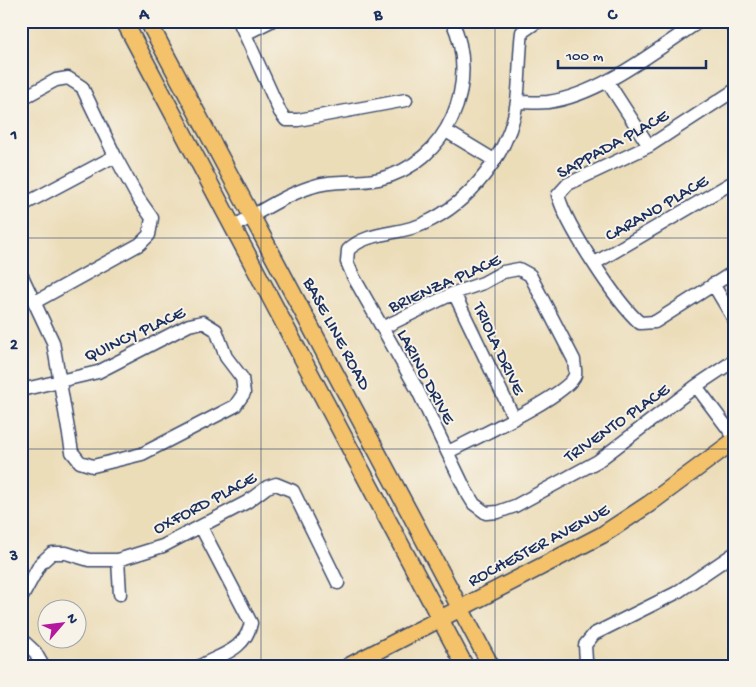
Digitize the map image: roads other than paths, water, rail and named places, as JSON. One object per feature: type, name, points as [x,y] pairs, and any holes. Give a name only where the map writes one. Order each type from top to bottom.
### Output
[{"type":"main road","points":[[124,21],[465,666]]},
{"type":"main road","name":"BASE LINE ROAD","points":[[148,21],[462,607],[491,666]]},
{"type":"main road","name":"ROCHESTER AVENUE","points":[[349,666],[578,548],[625,521],[735,439]]},
{"type":"street","points":[[238,21],[280,112],[286,120],[298,120],[406,100]]},
{"type":"street","points":[[245,34],[271,21]]},
{"type":"street","points":[[233,227],[311,186],[332,182],[380,179],[398,172],[422,157],[446,131],[460,98],[464,68],[458,35],[452,21]]},
{"type":"street","points":[[446,131],[494,160],[509,133],[517,102],[522,32],[541,21]]},
{"type":"street","points":[[517,102],[548,102],[572,96],[607,81],[700,21]]},
{"type":"street","points":[[729,21],[735,32]]},
{"type":"street","points":[[21,99],[56,80],[68,78],[82,87],[115,156],[138,198],[152,218],[149,235],[140,244],[35,302]]},
{"type":"street","points":[[607,81],[649,146]]},
{"type":"street","name":"SAPPADA PLACE","points":[[595,263],[561,206],[558,194],[568,184],[649,146],[735,90]]},
{"type":"street","points":[[21,206],[115,156]]},
{"type":"street","name":"LARINO DRIVE","points":[[486,513],[474,504],[417,389],[353,276],[347,262],[348,250],[364,238],[393,234],[423,224],[462,200],[494,160]]},
{"type":"street","name":"CARANO PLACE","points":[[595,263],[735,181]]},
{"type":"street","points":[[595,263],[626,311],[640,324],[655,322],[735,271]]},
{"type":"street","name":"BRIENZA PLACE","points":[[382,328],[454,293],[484,283],[503,272],[520,269],[530,276],[574,360],[575,375],[568,384],[514,418]]},
{"type":"street","points":[[21,274],[53,342],[60,381]]},
{"type":"street","points":[[713,284],[735,322]]},
{"type":"street","name":"TRIOLA DRIVE","points":[[454,293],[514,418]]},
{"type":"street","name":"QUINCY PLACE","points":[[21,390],[98,372],[190,325],[203,322],[216,330],[226,357],[242,378],[244,393],[235,406],[142,454],[93,466],[80,462],[72,452],[60,381]]},
{"type":"street","name":"TRIVENTO PLACE","points":[[486,513],[498,512],[515,506],[598,461],[696,386],[735,360]]},
{"type":"street","points":[[696,386],[735,439]]},
{"type":"street","points":[[448,452],[514,418]]},
{"type":"street","name":"OXFORD PLACE","points":[[21,599],[40,564],[52,553],[66,553],[89,560],[118,560],[163,546],[247,502],[267,487],[276,484],[293,491],[338,583]]},
{"type":"street","points":[[200,666],[240,646],[248,636],[251,624],[201,527]]},
{"type":"street","points":[[589,666],[586,660],[585,645],[594,634],[676,593],[735,553]]},
{"type":"street","points":[[118,560],[120,594]]},
{"type":"street","points":[[21,639],[35,652],[43,666]]}]
